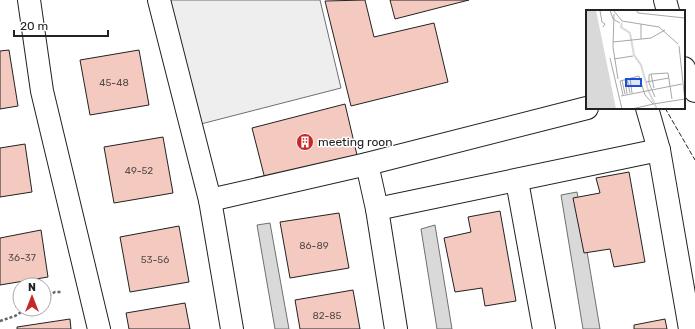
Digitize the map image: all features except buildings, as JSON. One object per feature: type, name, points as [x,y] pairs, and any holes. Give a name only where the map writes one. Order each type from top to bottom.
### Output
[{"type":"street","points":[[29,0],[42,91],[99,329]]},
{"type":"street","points":[[159,0],[210,200],[232,329]]},
{"type":"street","points":[[665,0],[668,10]]},
{"type":"street","points":[[210,200],[367,164],[586,108]]},
{"type":"street","points":[[647,109],[659,150],[690,329]]},
{"type":"street","points":[[377,209],[517,181],[659,150]]},
{"type":"street","points":[[367,164],[377,209],[396,329]]},
{"type":"street","points":[[517,181],[544,329]]},
{"type":"path","points":[[0,321],[12,317]]},
{"type":"shaded area","points":[[167,0],[320,0],[341,88],[197,125]]},
{"type":"shaded area","points":[[577,192],[600,329],[583,329],[561,195]]},
{"type":"shaded area","points":[[270,223],[289,329],[275,329],[257,225]]},
{"type":"shaded area","points":[[435,225],[452,329],[437,329],[421,229]]},
{"type":"fence","points":[[666,109],[695,160]]},
{"type":"place","name":"meeting roon","points":[[305,142]]}]
